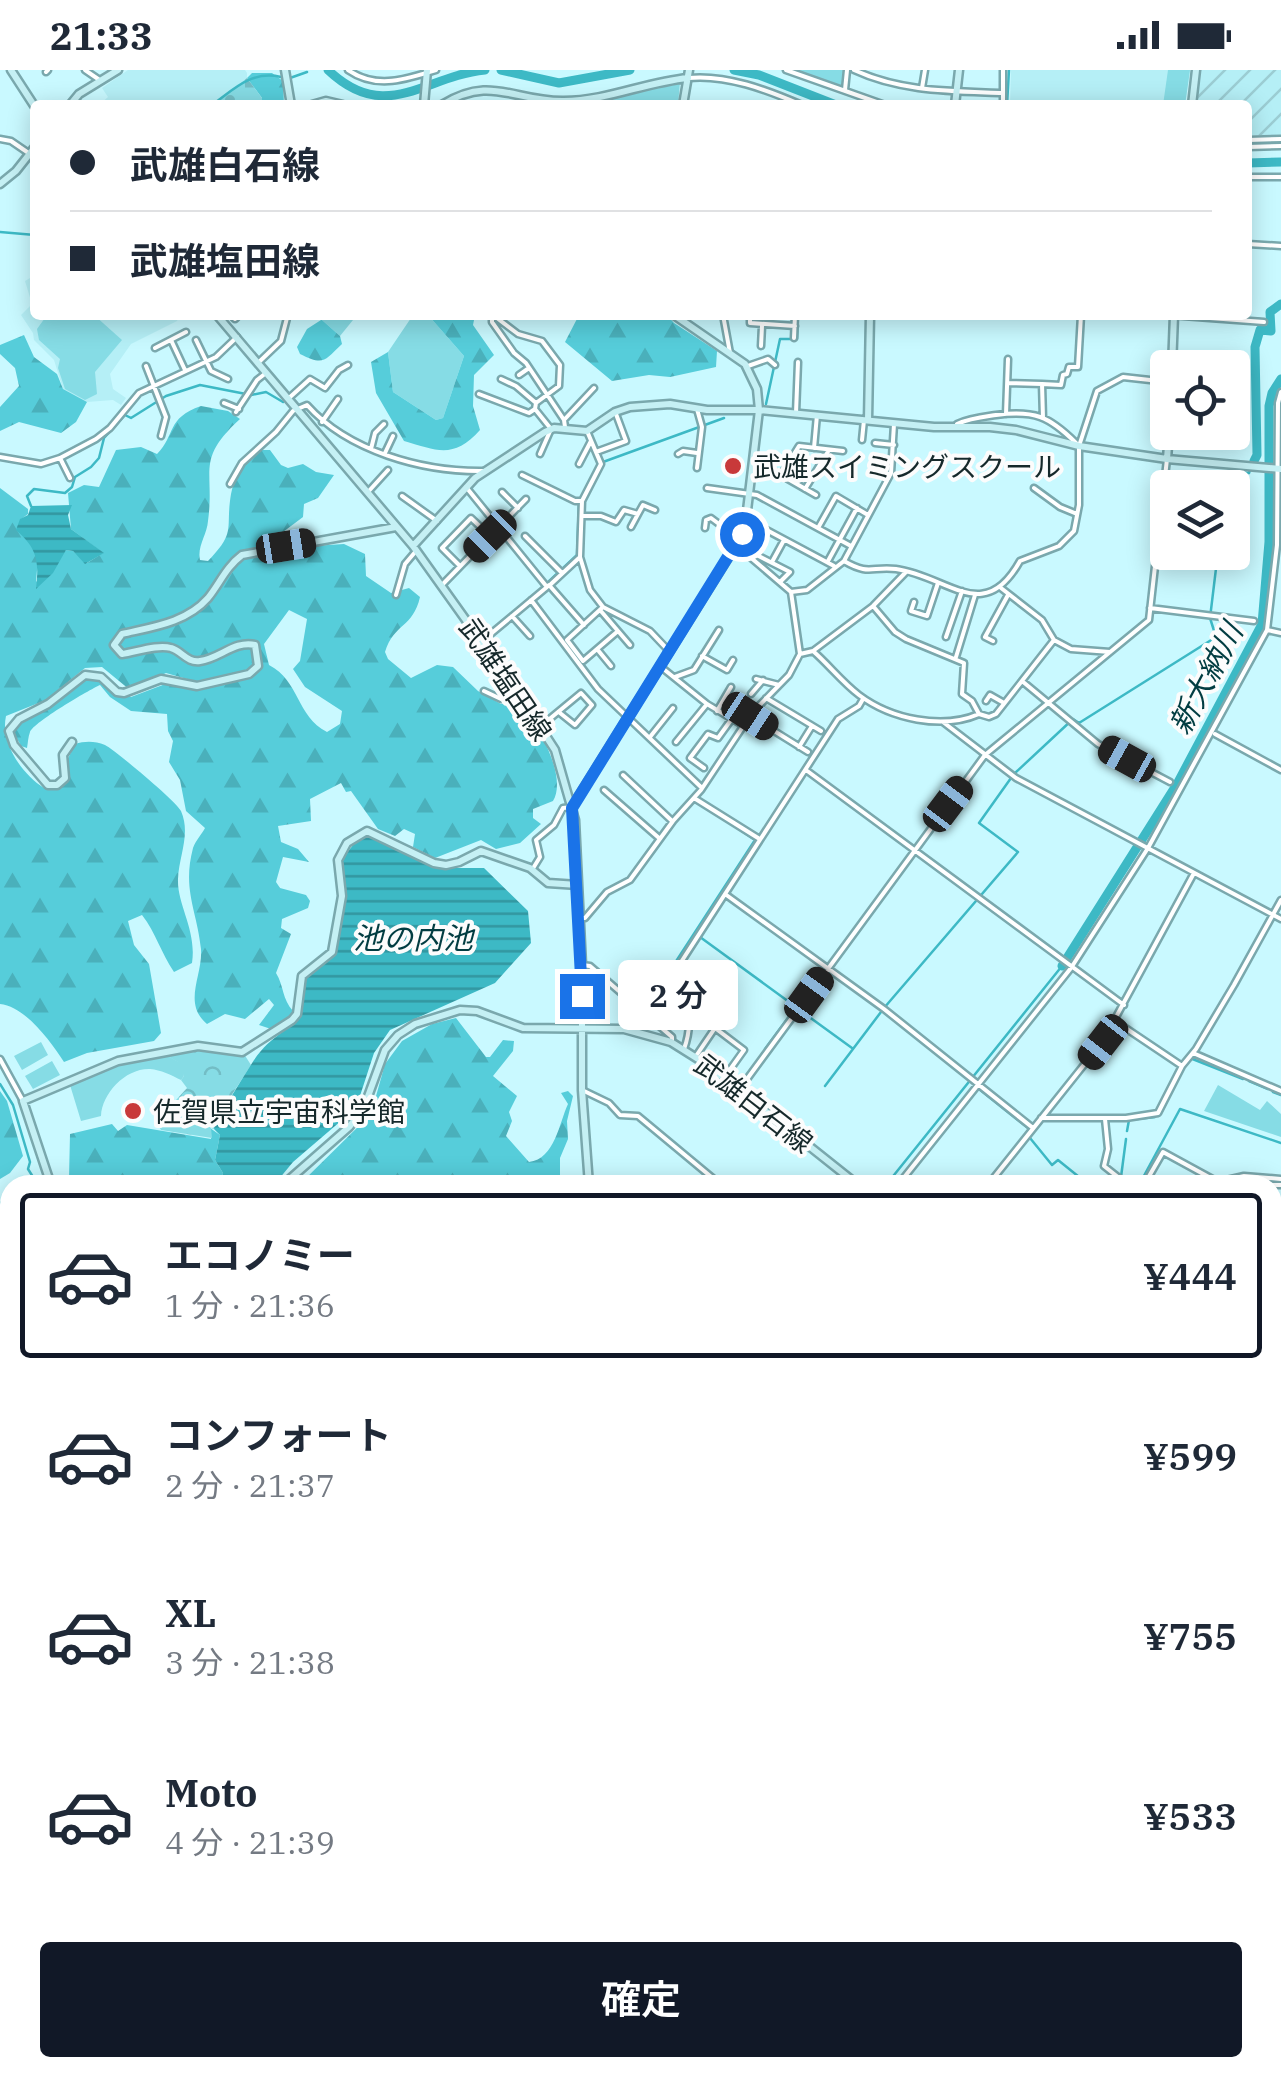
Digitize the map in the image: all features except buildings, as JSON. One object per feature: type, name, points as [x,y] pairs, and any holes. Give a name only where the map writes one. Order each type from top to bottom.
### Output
[{"type":"street","points":[[11,70],[30,100]]},
{"type":"street","points":[[85,70],[101,81]]},
{"type":"street","points":[[74,100],[118,70]]},
{"type":"street","points":[[284,70],[290,100]]},
{"type":"street","points":[[348,70],[366,80],[383,82],[436,70]]},
{"type":"street","points":[[786,70],[869,100]]},
{"type":"street","points":[[844,92],[850,70],[886,83],[1003,93]]},
{"type":"street","points":[[922,88],[925,70]]},
{"type":"street","points":[[956,100],[959,70]]},
{"type":"street","points":[[1003,100],[1004,70]]},
{"type":"street","points":[[1193,100],[1196,70]]},
{"type":"street","points":[[424,100],[427,73]]},
{"type":"street","points":[[576,100],[688,74],[740,84],[787,100]]},
{"type":"street","points":[[684,100],[688,74]]},
{"type":"street","points":[[450,100],[481,89],[550,100]]},
{"type":"street","points":[[0,139],[30,150]]},
{"type":"street","points":[[1252,143],[1281,143]]},
{"type":"street","points":[[0,184],[30,153]]},
{"type":"street","points":[[1252,178],[1281,178]]},
{"type":"street","points":[[1252,244],[1281,246]]},
{"type":"street","name":"武雄塩田線","points":[[223,320],[415,548],[554,750],[572,808],[580,918],[582,1090],[588,1175]]},
{"type":"street","points":[[258,362],[281,341],[286,320]]},
{"type":"street","points":[[492,320],[565,424],[587,431],[591,440],[601,464],[582,501],[580,556],[590,590],[630,645]]},
{"type":"street","points":[[480,394],[529,413],[560,386],[560,365],[542,341],[518,334],[500,320]]},
{"type":"street","points":[[532,870],[540,857],[536,840],[554,824],[564,808],[572,808],[738,542],[746,519],[759,410],[757,388],[746,366],[681,320]]},
{"type":"street","points":[[723,320],[730,353]]},
{"type":"street","points":[[750,320],[794,326]]},
{"type":"street","points":[[794,338],[795,320]]},
{"type":"street","points":[[862,440],[870,320]]},
{"type":"street","points":[[1008,383],[1061,385],[1062,375],[1069,367],[1078,367],[1081,320]]},
{"type":"street","points":[[1172,320],[1172,350]]},
{"type":"street","points":[[1236,320],[1261,322]]},
{"type":"street","points":[[761,346],[762,324]]},
{"type":"street","points":[[156,348],[186,332]]},
{"type":"street","points":[[0,457],[41,464],[96,440],[134,397],[220,354],[237,336]]},
{"type":"street","points":[[172,340],[185,370]]},
{"type":"street","points":[[196,340],[211,371],[228,379]]},
{"type":"street","points":[[746,366],[768,359],[774,364]]},
{"type":"street","points":[[1006,414],[1008,360]]},
{"type":"street","points":[[796,413],[798,362]]},
{"type":"street","points":[[289,398],[310,379],[325,388],[348,365]]},
{"type":"street","points":[[146,366],[166,417],[162,436]]},
{"type":"street","points":[[519,374],[529,368]]},
{"type":"street","points":[[224,402],[237,411],[267,372]]},
{"type":"street","points":[[844,560],[863,571],[896,569],[975,595],[1001,588],[1020,561],[1066,542],[1074,531],[1079,446],[1097,392],[1123,377],[1150,380]]},
{"type":"street","points":[[502,379],[516,386],[551,429]]},
{"type":"street","points":[[1042,384],[1042,418]]},
{"type":"street","points":[[396,595],[405,564],[415,548],[466,487],[484,471],[565,424],[594,388]]},
{"type":"street","points":[[905,1175],[1067,965],[1146,847],[1267,630],[1277,545],[1281,392]]},
{"type":"street","points":[[322,422],[338,399]]},
{"type":"street","points":[[230,484],[242,463],[297,407],[306,404],[322,422],[360,446],[419,463],[484,471]]},
{"type":"street","points":[[587,431],[615,412],[645,404],[670,404],[894,424],[1016,430],[1079,446],[1168,460],[1280,469]]},
{"type":"street","points":[[696,468],[702,426],[697,409]]},
{"type":"street","points":[[596,452],[626,441],[615,412]]},
{"type":"street","points":[[953,426],[969,418],[1029,412],[1062,429],[1079,446]]},
{"type":"street","points":[[814,448],[817,415]]},
{"type":"street","points":[[371,449],[375,433],[384,424]]},
{"type":"street","points":[[790,592],[806,590],[844,560],[892,473],[894,424]]},
{"type":"street","points":[[540,454],[551,429]]},
{"type":"street","points":[[385,454],[393,436]]},
{"type":"street","points":[[579,464],[591,440]]},
{"type":"street","points":[[875,443],[894,445]]},
{"type":"street","points":[[781,475],[799,446],[843,451]]},
{"type":"street","points":[[806,488],[829,450]]},
{"type":"street","points":[[739,1090],[985,755],[1144,625],[1150,608],[1168,450]]},
{"type":"street","points":[[678,454],[698,453]]},
{"type":"street","points":[[60,458],[70,478]]},
{"type":"street","points":[[768,468],[816,494]]},
{"type":"street","points":[[368,492],[388,470]]},
{"type":"street","points":[[522,474],[582,501]]},
{"type":"street","points":[[466,487],[584,625]]},
{"type":"street","points":[[707,488],[757,494],[851,546]]},
{"type":"street","points":[[1034,488],[1060,507],[1078,514]]},
{"type":"street","points":[[502,492],[518,508]]},
{"type":"street","points":[[402,496],[436,521]]},
{"type":"street","points":[[818,528],[836,496],[868,515]]},
{"type":"street","points":[[442,585],[526,498]]},
{"type":"street","points":[[631,527],[642,505],[655,510]]},
{"type":"street","points":[[828,562],[856,508]]},
{"type":"street","points":[[582,516],[602,516],[616,522],[624,510],[638,514]]},
{"type":"street","points":[[460,566],[442,548],[471,518],[490,536]]},
{"type":"street","points":[[705,528],[706,520],[711,518],[790,592],[800,654]]},
{"type":"street","points":[[746,519],[836,568]]},
{"type":"street","points":[[72,742],[64,755],[65,778],[58,785],[48,785],[14,745],[9,730],[19,718],[48,704],[85,675],[101,677],[124,694],[161,678],[197,686],[250,674],[258,666],[258,655],[255,645],[246,643],[200,662],[188,660],[167,647],[122,654],[114,645],[122,634],[171,623],[191,612],[208,598],[224,571],[242,555],[397,526]]},
{"type":"street","points":[[525,536],[561,571]]},
{"type":"street","points":[[772,562],[785,539]]},
{"type":"street","points":[[738,542],[790,572],[780,582]]},
{"type":"street","points":[[482,642],[580,556]]},
{"type":"street","points":[[580,918],[585,918],[607,892],[630,880],[800,654],[813,651],[873,606],[906,572]]},
{"type":"street","points":[[914,602],[911,611],[926,616],[938,583]]},
{"type":"street","points":[[1001,588],[1042,620],[1054,640],[1070,649],[1110,652]]},
{"type":"street","points":[[946,637],[962,591]]},
{"type":"street","points":[[956,658],[975,595]]},
{"type":"street","points":[[985,638],[1008,595]]},
{"type":"street","points":[[531,600],[598,689],[702,788]]},
{"type":"street","points":[[873,606],[895,632],[964,663],[962,694],[972,701],[979,714]]},
{"type":"street","points":[[1150,608],[1254,621]]},
{"type":"street","points":[[601,609],[650,631],[670,652]]},
{"type":"street","points":[[601,609],[567,640],[583,661],[618,631]]},
{"type":"street","points":[[512,616],[530,636]]},
{"type":"street","points":[[675,678],[694,670],[719,630]]},
{"type":"street","points":[[1267,630],[1281,632]]},
{"type":"street","points":[[978,634],[993,642]]},
{"type":"street","points":[[813,651],[863,699],[908,718],[961,722],[979,714],[988,717],[1004,703],[1054,640]]},
{"type":"street","points":[[597,649],[612,666]]},
{"type":"street","points":[[702,656],[726,670],[733,660]]},
{"type":"street","points":[[662,666],[707,704],[744,726]]},
{"type":"street","points":[[750,694],[759,679],[779,685]]},
{"type":"street","points":[[1022,681],[1098,744],[1170,782]]},
{"type":"street","points":[[717,710],[731,687]]},
{"type":"street","points":[[484,691],[501,700],[518,693]]},
{"type":"street","points":[[541,726],[581,694],[592,705],[575,725],[560,712]]},
{"type":"street","points":[[986,701],[990,695],[1004,703]]},
{"type":"street","points":[[766,698],[821,732]]},
{"type":"street","points":[[684,1049],[690,1016],[680,994],[664,987],[838,719],[863,699]]},
{"type":"street","points":[[676,742],[707,704]]},
{"type":"street","points":[[650,737],[673,708]]},
{"type":"street","points":[[750,716],[808,752]]},
{"type":"street","points":[[704,768],[690,758],[708,734],[718,738],[731,720]]},
{"type":"street","points":[[942,722],[1016,778],[1281,919]]},
{"type":"street","points":[[799,747],[812,726]]},
{"type":"street","points":[[1213,733],[1281,770]]},
{"type":"street","points":[[806,769],[1124,1005]]},
{"type":"street","points":[[623,776],[673,821]]},
{"type":"street","points":[[604,790],[659,838]]},
{"type":"street","points":[[694,798],[760,840]]},
{"type":"street","points":[[23,1101],[118,1061],[198,1046],[242,1052],[292,1020],[298,1014],[302,976],[332,952],[342,896],[338,860],[347,843],[358,834],[373,833],[446,866],[481,851],[532,870],[548,883],[578,885]]},
{"type":"street","points":[[996,1175],[1103,1042],[1194,873]]},
{"type":"street","points":[[724,894],[1033,1128]]},
{"type":"street","points":[[1041,1118],[1158,1113],[1281,900]]},
{"type":"street","points":[[582,965],[590,966],[672,1037],[672,1042]]},
{"type":"street","name":"武雄白石線","points":[[292,1175],[349,1127],[363,1110],[385,1050],[398,1035],[414,1024],[460,1010],[477,1011],[523,1028],[624,1029],[672,1042],[696,1056],[845,1175]]},
{"type":"street","points":[[1115,1021],[1182,1066]]},
{"type":"street","points":[[706,1022],[744,1050],[724,1078]]},
{"type":"street","points":[[696,1056],[716,1028]]},
{"type":"street","points":[[1193,1053],[1281,1091]]},
{"type":"street","points":[[0,1058],[23,1101],[48,1175]]},
{"type":"street","points":[[582,1090],[610,1104],[620,1115],[638,1116],[710,1175]]},
{"type":"street","points":[[1105,1118],[1108,1149],[1104,1166],[1115,1175]]},
{"type":"street","points":[[1149,1175],[1162,1152],[1205,1175]]},
{"type":"shaded area","points":[[128,70],[247,73],[247,78],[219,100],[105,100],[108,97],[102,88]]},
{"type":"shaded area","points":[[1011,70],[1190,70],[1186,100],[1010,100]]},
{"type":"shaded area","points":[[1201,70],[1281,70],[1281,135],[1252,135],[1252,100],[1197,100]]},
{"type":"shaded area","points":[[30,306],[30,320],[178,320],[131,344],[110,374],[113,389],[126,398],[121,405],[113,400],[87,402],[63,389],[54,360],[34,340],[21,315]]},
{"type":"green space","points":[[798,70],[845,70],[841,88],[798,71]]},
{"type":"green space","points":[[1168,70],[1190,70],[1186,100],[1164,100]]},
{"type":"green space","points":[[252,73],[272,73],[283,81],[284,100],[262,100],[247,78]]},
{"type":"green space","points":[[247,78],[262,98],[262,100],[219,100]]},
{"type":"green space","points":[[680,82],[678,100],[572,100]]},
{"type":"green space","points":[[43,320],[100,320],[122,340],[95,372],[97,394],[85,400],[65,389],[58,368],[60,359],[39,340],[37,329]]},
{"type":"green space","points":[[322,320],[353,320],[340,336]]},
{"type":"green space","points":[[322,320],[340,336],[342,344],[323,360],[300,354],[297,347],[307,329]]},
{"type":"green space","points":[[410,320],[432,320],[464,356],[443,418],[436,420],[393,392],[388,352]]},
{"type":"green space","points":[[432,320],[474,320],[473,325],[494,355],[474,375],[473,406],[480,430],[453,449],[436,450],[404,441],[376,393],[371,362],[388,352],[393,392],[436,420],[443,418],[464,356]]},
{"type":"green space","points":[[576,320],[671,320],[717,351],[716,367],[670,377],[649,375],[612,381],[565,342]]},
{"type":"green space","points":[[24,335],[34,357],[57,374],[63,389],[87,402],[76,422],[61,433],[19,422],[0,431],[0,407],[19,386],[15,368],[0,354],[0,345]]},
{"type":"green space","points":[[201,406],[228,411],[240,419],[212,456],[210,504],[200,560],[208,561],[223,543],[233,488],[256,450],[270,450],[288,468],[303,464],[316,472],[334,475],[318,498],[304,504],[303,517],[279,535],[282,548],[344,544],[365,554],[366,576],[391,593],[409,588],[420,597],[413,615],[389,643],[385,652],[388,659],[411,678],[437,665],[453,667],[478,691],[501,704],[519,702],[548,750],[557,790],[553,801],[533,809],[533,818],[541,824],[520,843],[496,849],[481,840],[435,858],[413,847],[415,834],[404,829],[395,836],[378,829],[341,783],[310,799],[311,821],[278,826],[281,842],[298,849],[309,862],[283,857],[276,882],[280,888],[306,895],[310,901],[308,908],[282,919],[281,928],[291,934],[276,973],[293,1011],[271,1029],[259,1025],[274,1005],[269,999],[245,1019],[225,1014],[207,1024],[196,1007],[201,949],[189,876],[193,848],[205,828],[186,811],[180,780],[169,762],[173,741],[167,714],[131,711],[100,685],[34,727],[27,748],[21,746],[13,731],[18,723],[88,678],[99,679],[131,697],[168,683],[192,689],[201,683],[166,673],[130,690],[102,667],[85,668],[46,700],[6,716],[6,737],[21,766],[44,788],[59,777],[75,744],[90,742],[105,745],[121,756],[177,806],[185,828],[179,889],[193,951],[192,963],[174,972],[142,915],[128,921],[134,945],[149,964],[161,1033],[154,1041],[87,1053],[64,1062],[28,1018],[0,1004],[0,488],[28,509],[20,520],[38,558],[36,582],[66,550],[87,563],[103,553],[71,529],[68,493],[84,485],[99,487],[116,450],[141,447],[157,454],[177,421]],"holes":[[[289,610],[307,619],[300,661],[293,669],[305,687],[342,711],[340,724],[327,732],[309,717],[287,680],[269,665],[264,644]]]},
{"type":"green space","points":[[456,1018],[486,1057],[503,1040],[514,1041],[513,1051],[493,1076],[517,1096],[509,1112],[512,1121],[506,1136],[529,1162],[545,1154],[555,1139],[568,1104],[561,1093],[568,1091],[573,1096],[560,1175],[309,1175],[371,1114],[385,1064],[402,1041],[432,1024]]},
{"type":"green space","points":[[41,1042],[48,1055],[22,1070],[14,1056]]},
{"type":"green space","points":[[197,1048],[244,1054],[251,1065],[215,1121],[214,1129],[211,1128],[212,1138],[161,1130],[156,1122],[187,1088],[181,1080],[184,1076],[178,1062],[162,1053]]},
{"type":"green space","points":[[162,1053],[179,1062],[184,1076],[181,1080],[154,1070],[132,1073],[111,1091],[101,1116],[81,1121],[70,1085]]},
{"type":"green space","points":[[52,1061],[60,1075],[33,1089],[25,1076]]},
{"type":"green space","points":[[1218,1085],[1260,1110],[1267,1101],[1281,1114],[1281,1137],[1204,1111]]},
{"type":"green space","points":[[0,1091],[7,1101],[23,1156],[10,1173],[0,1175]]},
{"type":"green space","points":[[112,1124],[118,1131],[127,1125],[211,1139],[210,1128],[220,1135],[215,1160],[223,1175],[69,1175],[70,1134]]},
{"type":"water","points":[[72,505],[68,515],[71,529],[104,553],[85,564],[73,551],[66,550],[53,573],[36,589],[35,557],[29,543],[16,530],[20,519],[28,515],[31,506]]},
{"type":"water","name":"池の内池","points":[[369,834],[441,868],[484,868],[528,911],[531,943],[495,983],[390,1030],[374,1053],[356,1108],[282,1175],[223,1175],[215,1160],[220,1135],[214,1129],[215,1122],[263,1048],[293,1021],[302,981],[335,950],[346,891],[342,859],[361,835]]},
{"type":"waterway","points":[[328,70],[349,86],[387,96],[485,70]]},
{"type":"waterway","points":[[501,70],[559,83],[630,70]]},
{"type":"waterway","points":[[734,70],[759,75],[823,100]]},
{"type":"waterway","points":[[1007,100],[1009,70]]},
{"type":"waterway","points":[[290,78],[307,72]]},
{"type":"waterway","points":[[219,100],[252,79],[281,77]]},
{"type":"waterway","points":[[1252,163],[1281,162]]},
{"type":"waterway","points":[[0,232],[30,235]]},
{"type":"waterway","points":[[1254,461],[1255,347],[1260,330],[1271,331],[1270,312],[1281,304]]},
{"type":"waterway","points":[[1252,318],[1260,319],[1260,330]]},
{"type":"waterway","points":[[766,404],[780,339],[797,339],[798,320]]},
{"type":"waterway","name":"新大納川","points":[[1062,966],[1177,784],[1262,624],[1269,542],[1269,406],[1281,379]]},
{"type":"waterway","points":[[31,506],[27,496],[34,489],[65,493],[75,477],[99,458],[104,438],[125,415],[131,418],[166,396],[200,385],[251,395],[266,392],[283,402]]},
{"type":"waterway","points":[[603,462],[724,418]]},
{"type":"waterway","points":[[531,598],[577,555],[579,501],[597,467]]},
{"type":"waterway","points":[[1014,774],[1073,719],[1079,723],[1216,637],[1210,618],[1216,570]]},
{"type":"waterway","points":[[540,608],[599,687],[699,782]]},
{"type":"waterway","points":[[825,1086],[884,1008],[1018,852],[979,823],[1011,778]]},
{"type":"waterway","points":[[660,986],[755,840],[724,819]]},
{"type":"waterway","points":[[700,937],[796,1007],[765,1049]]},
{"type":"waterway","points":[[894,1175],[1062,966]]},
{"type":"waterway","points":[[801,1011],[852,1048]]},
{"type":"waterway","points":[[1190,1058],[1243,1079]]},
{"type":"waterway","points":[[1179,1077],[1185,1064]]},
{"type":"waterway","points":[[1249,1081],[1268,1089]]},
{"type":"waterway","points":[[0,1084],[13,1105],[32,1175]]},
{"type":"waterway","points":[[1162,1111],[1175,1085]]},
{"type":"waterway","points":[[979,1089],[1028,1128]]},
{"type":"waterway","points":[[1273,1092],[1281,1095]]},
{"type":"waterway","points":[[1144,1175],[1180,1109],[1281,1143]]},
{"type":"waterway","points":[[1127,1131],[1129,1120],[1155,1117]]},
{"type":"waterway","points":[[1030,1138],[1052,1165],[1058,1160],[1077,1175]]},
{"type":"waterway","points":[[1121,1175],[1126,1139]]},
{"type":"place","name":"武雄スイミングスクール","points":[[733,466]]},
{"type":"place","name":"佐賀県立宇宙科学館","points":[[133,1111]]},
{"type":"route","points":[[582,996],[572,808],[742,534]]}]
